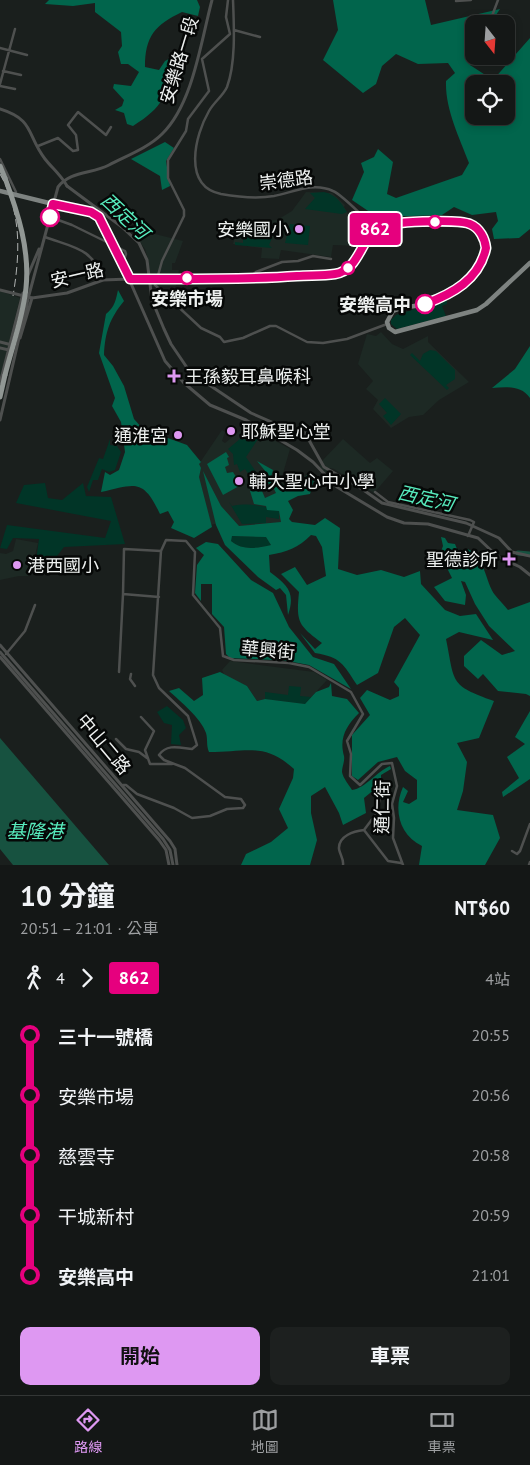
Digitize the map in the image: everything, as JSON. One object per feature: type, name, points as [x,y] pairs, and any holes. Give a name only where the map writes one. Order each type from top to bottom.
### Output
[{"type":"highway","points":[[0,164],[6,176],[22,231],[27,274],[24,299],[0,397]]},
{"type":"main road","points":[[0,191],[95,214],[104,223],[130,279]]},
{"type":"main road","points":[[376,229],[394,222],[465,222],[478,229],[486,245],[485,252],[463,286],[425,304],[393,311],[387,319],[387,324],[392,330],[400,332],[477,310],[530,263]]},
{"type":"main road","name":"安一路","points":[[130,279],[248,279],[341,272],[353,264],[376,229]]},
{"type":"street","name":"安樂路一段","points":[[63,180],[102,169],[160,136],[176,117],[185,99],[212,0]]},
{"type":"street","points":[[202,60],[230,34],[226,16],[228,0]]},
{"type":"street","name":"崇德路","points":[[232,0],[234,30],[227,86],[208,113],[195,148],[194,158],[197,174],[205,187],[214,192],[252,198],[273,196],[313,187],[332,190],[376,229]]},
{"type":"street","points":[[456,1],[471,0]]},
{"type":"street","points":[[492,15],[498,0]]},
{"type":"street","points":[[15,30],[0,85],[15,89]]},
{"type":"street","points":[[234,30],[260,37]]},
{"type":"street","points":[[0,48],[27,55]]},
{"type":"street","points":[[196,58],[202,60]]},
{"type":"street","points":[[202,60],[209,92],[188,118],[186,131],[168,160],[168,178],[184,210],[184,216],[153,279],[155,285],[201,328],[220,337],[224,342],[243,338],[270,326],[307,342],[324,343],[347,339],[387,324]]},
{"type":"street","points":[[3,71],[21,75]]},
{"type":"street","points":[[0,109],[21,118],[44,159],[67,186],[115,221],[139,244],[146,260],[152,300],[171,344],[190,372],[251,413],[283,427],[299,429],[305,433],[324,467],[382,503],[466,524],[500,538],[512,552],[530,556]]},
{"type":"street","points":[[38,146],[55,138],[73,151],[78,150],[76,136],[68,125],[78,112],[106,135],[111,127]]},
{"type":"street","points":[[6,176],[12,189],[16,192]]},
{"type":"street","points":[[0,420],[44,237],[58,187],[63,180]]},
{"type":"street","points":[[50,217],[114,245]]},
{"type":"street","points":[[44,237],[93,258],[97,263],[103,280]]},
{"type":"street","points":[[0,383],[26,281],[44,237]]},
{"type":"street","points":[[248,279],[256,272],[282,262],[298,261],[313,256],[331,259]]},
{"type":"street","points":[[130,279],[163,356],[184,383],[210,405],[246,420],[297,450],[313,462],[329,481],[379,512],[400,522],[428,524],[480,539],[497,556],[520,567],[530,575]]},
{"type":"street","name":"安一路","points":[[0,290],[32,298],[67,292],[103,280],[130,279]]},
{"type":"street","points":[[20,338],[32,298]]},
{"type":"street","points":[[0,342],[18,347]]},
{"type":"street","points":[[0,348],[16,352]]},
{"type":"street","points":[[375,492],[386,500],[474,522],[468,536]]},
{"type":"street","points":[[379,512],[386,500]]},
{"type":"street","name":"華興街","points":[[161,551],[164,542],[172,539],[186,540],[193,548],[195,552],[193,595],[220,628],[223,656],[234,660],[304,666],[351,692]]},
{"type":"street","points":[[118,788],[126,785],[137,794],[174,808],[192,818],[210,816],[227,810],[245,807],[246,804],[241,799],[225,797],[176,764],[160,759],[161,752],[172,747],[192,749],[197,745],[188,716],[159,688],[153,675],[161,551],[124,549],[124,594],[119,672]]},
{"type":"street","points":[[124,594],[159,597]]},
{"type":"street","points":[[3,656],[25,631],[35,605]]},
{"type":"street","name":"中山二路","points":[[0,645],[3,656],[118,788],[159,840],[166,850],[171,865]]},
{"type":"street","name":"中山二路","points":[[0,652],[22,681],[118,788],[172,844],[176,854],[177,865]]},
{"type":"street","points":[[131,674],[130,679],[135,686]]},
{"type":"street","name":"通仁街","points":[[351,692],[363,714],[347,741],[351,754],[350,776],[360,785],[382,764],[391,762],[394,766],[397,786],[392,804],[394,818],[393,838],[402,864]]},
{"type":"street","points":[[141,717],[154,731],[146,750],[150,764],[176,764]]},
{"type":"street","points":[[116,739],[126,749],[139,752],[147,758]]},
{"type":"street","points":[[364,830],[376,814],[383,788]]},
{"type":"street","points":[[512,851],[517,854],[520,852],[530,824]]},
{"type":"street","name":"通仁街","points":[[343,865],[339,847],[340,841],[346,836],[364,830],[388,861],[402,864]]},
{"type":"shaded area","points":[[49,0],[197,0],[200,7],[198,16],[182,12],[158,27],[150,39],[145,56],[145,67],[159,70],[165,61],[173,57],[174,62],[166,92],[158,106],[144,119],[133,126],[127,124],[124,113],[115,110],[122,106],[124,100],[113,88],[114,84],[131,86],[139,72],[128,64],[121,64],[118,52],[122,46],[121,32],[95,12],[95,3],[73,6],[45,4]]},
{"type":"shaded area","points":[[333,0],[425,0],[431,25],[465,17],[465,65],[470,65],[485,75],[465,75],[465,125],[515,125],[515,75],[497,75],[506,65],[515,65],[515,55],[530,38],[530,229],[519,238],[494,239],[492,229],[498,221],[496,212],[472,215],[454,207],[442,215],[377,217],[352,200],[364,172],[361,163],[374,157],[378,149],[393,162],[387,194],[396,198],[462,175],[469,163],[453,123],[446,91],[446,81],[455,73],[448,63],[418,64],[396,54],[382,66],[376,84],[363,93],[323,60],[338,30]]},
{"type":"shaded area","points":[[500,9],[496,15],[474,15]]},
{"type":"shaded area","points":[[165,142],[174,148],[166,161],[170,186],[162,190],[160,176],[131,159]]},
{"type":"shaded area","name":"安樂國小","points":[[306,192],[332,193],[345,205],[344,207],[352,220],[368,233],[360,246],[333,245],[331,257],[281,250],[279,259],[261,258],[262,248],[233,244],[238,224],[277,220],[292,211]]},
{"type":"shaded area","points":[[324,192],[335,197],[347,212],[342,214],[305,209],[315,198],[310,193]]},
{"type":"shaded area","points":[[290,224],[310,226],[308,245],[285,243]]},
{"type":"shaded area","points":[[251,228],[270,232],[272,238],[269,245],[272,248],[235,245],[235,242],[243,243],[243,234]]},
{"type":"shaded area","points":[[151,233],[183,241],[175,263],[172,263],[172,270],[179,270],[176,286],[152,287],[145,249],[137,238]]},
{"type":"shaded area","points":[[118,290],[124,301],[115,313],[109,326],[104,355],[113,366],[124,386],[134,419],[143,429],[187,445],[201,462],[199,464],[201,468],[199,477],[212,527],[194,538],[171,528],[174,522],[168,511],[160,514],[149,494],[137,486],[101,492],[105,472],[110,475],[119,470],[125,452],[121,422],[112,406],[115,398],[99,353],[106,314],[116,300]]},
{"type":"shaded area","points":[[0,291],[20,298],[0,378]]},
{"type":"shaded area","points":[[443,300],[447,301],[447,304],[442,306],[446,316],[397,329],[391,324],[391,320],[396,315]]},
{"type":"shaded area","name":"安樂高中","points":[[381,332],[392,344],[403,349],[428,336],[428,342],[469,382],[439,400],[423,415],[409,417],[391,428],[373,409],[378,400],[366,389],[373,381],[358,364],[367,334],[376,336]]},
{"type":"shaded area","points":[[530,346],[530,398],[518,389],[508,387],[492,388],[515,369]]},
{"type":"shaded area","points":[[430,350],[436,351],[455,370],[455,379],[446,385],[449,388],[447,390],[410,355],[412,353],[420,361],[423,354]]},
{"type":"shaded area","points":[[385,398],[401,414],[391,425],[383,416],[387,413],[379,404]]},
{"type":"shaded area","name":"輔大聖心中小學","points":[[247,425],[290,449],[279,487],[286,511],[271,545],[223,522],[210,525],[194,466],[201,461],[222,430],[225,432],[222,441],[225,443]]},
{"type":"shaded area","points":[[247,433],[258,439],[246,457],[256,472],[249,475],[245,469],[240,472],[237,464],[234,465],[233,454],[228,449]]},
{"type":"shaded area","points":[[110,439],[110,445],[117,446],[121,452],[115,470],[109,472],[102,469],[98,480],[93,480],[89,492],[87,487],[99,458],[103,459]]},
{"type":"shaded area","points":[[343,439],[370,463],[377,458],[393,471],[374,493],[334,469],[330,468],[324,474],[319,468],[322,461]]},
{"type":"shaded area","points":[[226,452],[229,457],[227,458],[229,465],[225,467],[227,473],[233,472],[241,485],[223,495],[207,464]]},
{"type":"shaded area","points":[[257,461],[273,470],[271,477],[275,487],[278,487],[279,481],[288,489],[295,481],[299,484],[309,473],[314,480],[310,494],[298,496],[288,501],[293,510],[289,519],[292,522],[315,525],[325,518],[340,528],[338,569],[357,575],[381,570],[404,577],[420,571],[421,584],[445,610],[460,616],[476,614],[493,640],[459,632],[446,639],[456,680],[469,691],[494,701],[479,738],[457,743],[467,762],[463,791],[457,810],[493,815],[500,838],[485,865],[419,865],[422,846],[414,841],[403,828],[399,812],[400,795],[403,787],[408,791],[403,802],[409,804],[417,799],[417,780],[405,771],[397,757],[378,762],[358,780],[352,776],[352,735],[370,715],[360,698],[367,690],[390,700],[399,696],[399,688],[394,682],[420,635],[405,618],[394,627],[378,673],[357,685],[336,659],[315,653],[300,633],[315,649],[322,643],[308,632],[300,622],[298,610],[299,592],[281,574],[295,567],[307,585],[326,576],[322,547],[316,536],[311,535],[292,549],[269,555],[270,572],[285,585],[290,595],[288,615],[286,595],[280,588],[276,590],[258,577],[225,545],[216,525],[203,471],[221,506],[239,526],[281,522],[279,511],[267,510],[266,506],[254,504],[250,491],[256,488],[258,492],[262,491],[265,498],[276,493],[271,483],[262,484],[262,479],[265,477],[263,475],[266,472]],"holes":[[[232,536],[266,537],[271,545],[255,548],[240,546],[231,541]]]},
{"type":"shaded area","points":[[45,483],[48,498],[62,500],[83,483],[86,496],[111,497],[125,544],[64,547],[50,565],[35,568],[39,539],[13,538],[7,549],[0,548],[7,525],[105,538],[111,521],[16,503],[24,485]]},
{"type":"shaded area","points":[[229,502],[232,506],[255,505],[279,511],[279,519],[266,517],[266,523],[242,524]]},
{"type":"shaded area","points":[[231,536],[266,537],[271,545],[255,548],[240,546],[231,541]]},
{"type":"shaded area","points":[[441,537],[445,538],[448,543],[455,544],[457,549],[465,552],[467,549],[478,557],[492,590],[508,610],[530,602],[530,696],[498,691],[483,674],[478,679],[464,666],[464,656],[481,640],[502,655],[515,651],[489,626],[475,604],[465,582],[461,581],[466,595],[465,605],[445,601],[434,587],[452,578],[440,554],[443,546]]},
{"type":"shaded area","name":"港西國小","points":[[16,539],[38,543],[30,576],[0,580],[0,553],[6,554],[13,551]]},
{"type":"shaded area","points":[[206,542],[218,544],[251,580],[273,593],[289,627],[313,657],[334,664],[351,689],[309,665],[277,659],[277,657],[273,658],[273,660],[230,658],[226,654],[224,627],[212,614],[212,584],[201,584],[201,601],[195,593],[197,565],[204,555],[196,548]]},
{"type":"shaded area","points":[[230,661],[314,672],[327,680],[305,704],[265,699],[257,701],[247,686],[225,676],[222,670]]},
{"type":"shaded area","points":[[220,672],[247,686],[257,701],[265,699],[305,704],[316,692],[329,687],[331,683],[332,696],[347,699],[359,713],[347,728],[342,744],[344,758],[342,772],[352,790],[362,786],[390,766],[391,769],[381,775],[381,784],[364,798],[366,813],[343,825],[339,813],[325,787],[311,796],[311,813],[317,840],[310,865],[241,865],[246,854],[271,842],[288,828],[279,809],[293,778],[294,769],[273,755],[254,750],[209,752],[206,733],[200,722],[169,691],[179,688],[194,701],[203,695],[202,678]]},
{"type":"shaded area","points":[[289,686],[301,687],[300,696],[311,697],[305,704],[265,699],[265,692],[288,695]]},
{"type":"shaded area","points":[[167,706],[183,720],[186,728],[179,735],[181,745],[171,744],[172,725],[164,723],[157,712]]},
{"type":"shaded area","points":[[530,711],[530,779],[503,797],[502,792],[519,778],[507,757],[525,744],[515,737]]},
{"type":"water","name":"基隆港","points":[[0,738],[109,865],[13,865],[0,849]]},
{"type":"waterway","name":"西定河","points":[[518,553],[530,554]]},
{"type":"railway","points":[[0,174],[7,189],[16,219],[18,249],[13,296]]},
{"type":"bus line","name":"862","points":[[50,217],[53,204],[91,212],[99,217],[104,223],[130,279],[248,279],[334,274],[352,265],[371,233],[383,224],[394,222],[465,222],[472,225],[478,229],[486,245],[485,252],[472,276],[459,289],[425,304]]},
{"type":"place","name":"安樂國小","points":[[299,229]]},
{"type":"place","name":"安樂市場","points":[[187,278]]},
{"type":"place","name":"安樂高中","points":[[425,304]]},
{"type":"place","name":"王孫毅耳鼻喉科","points":[[174,376]]},
{"type":"place","name":"耶穌聖心堂","points":[[231,431]]},
{"type":"place","name":"通淮宮","points":[[178,435]]},
{"type":"place","name":"輔大聖心中小學","points":[[239,481]]},
{"type":"place","name":"聖德診所","points":[[509,559]]},
{"type":"place","name":"港西國小","points":[[17,565]]}]
